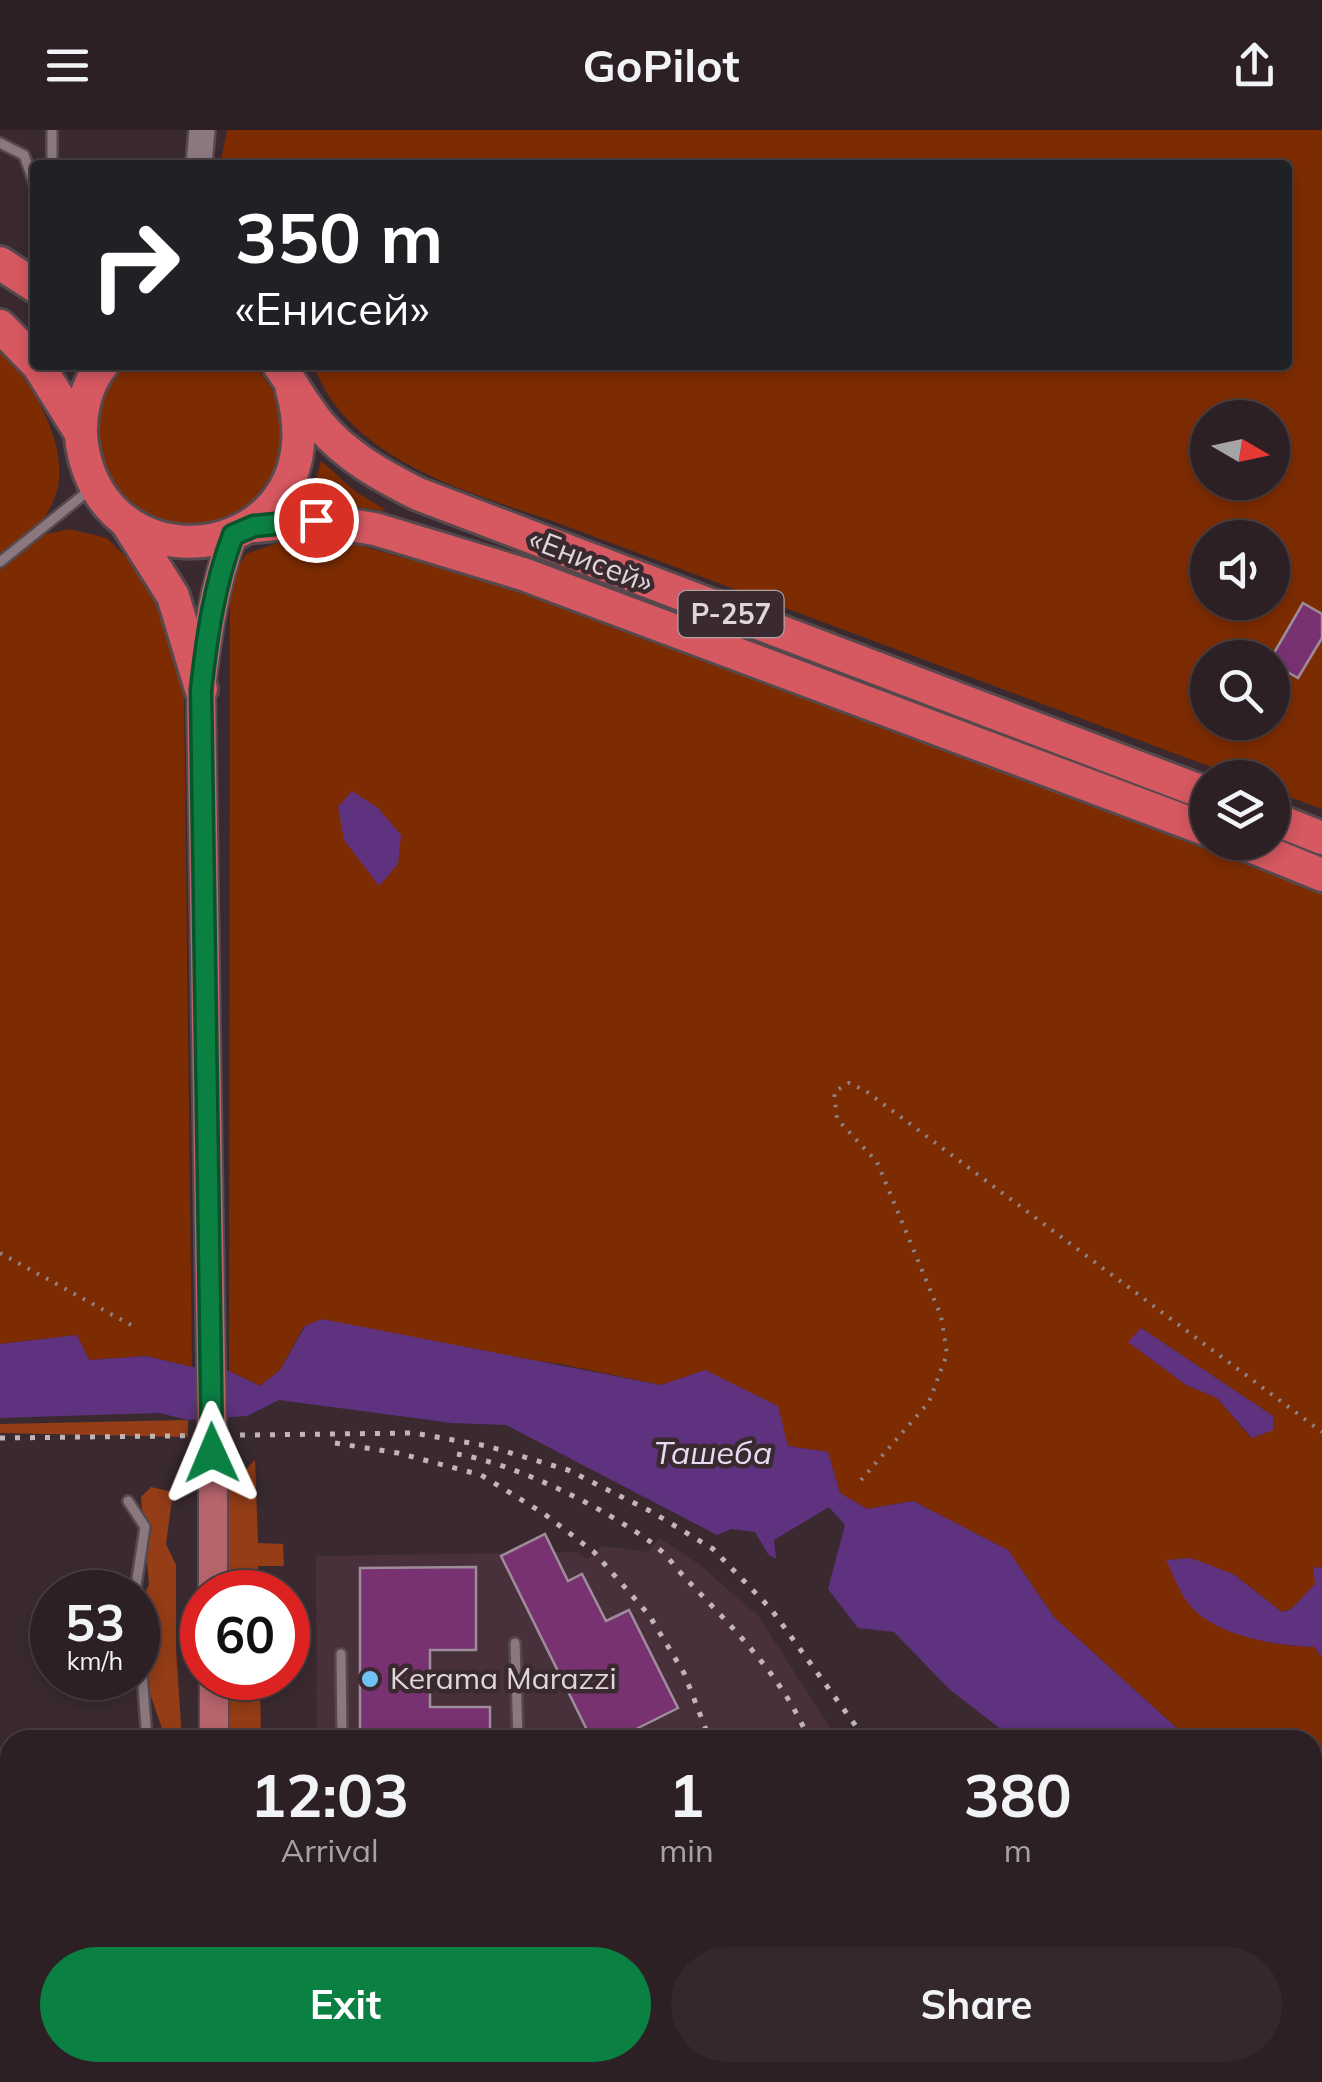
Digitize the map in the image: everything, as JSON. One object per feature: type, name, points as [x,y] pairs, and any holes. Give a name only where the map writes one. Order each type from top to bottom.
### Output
[{"type":"highway","points":[[0,263],[30,283]]},
{"type":"highway","name":"«Енисей»","points":[[0,326],[30,357]]},
{"type":"highway","name":"«Енисей»","points":[[40,370],[80,432]]},
{"type":"highway","name":"«Енисей»","points":[[100,370],[84,401],[80,432],[84,459],[94,486],[127,523],[173,540],[207,542],[244,531],[316,520],[376,529],[523,574],[1190,823]]},
{"type":"highway","name":"«Енисей»","points":[[244,531],[273,508],[294,464],[298,412],[285,373]]},
{"type":"highway","name":"«Енисей»","points":[[285,373],[320,425],[342,447],[418,494],[1190,787]]},
{"type":"highway","points":[[127,523],[173,596],[201,690]]},
{"type":"highway","points":[[1290,825],[1322,838]]},
{"type":"highway","points":[[1285,860],[1322,875]]},
{"type":"main road","points":[[213,1570],[201,690],[220,569],[244,531]]},
{"type":"main road","points":[[214,1700],[214,1730]]},
{"type":"street","points":[[199,160],[202,130]]},
{"type":"lane","points":[[52,130],[52,160]]},
{"type":"lane","points":[[0,142],[24,155],[30,172]]},
{"type":"lane","points":[[0,562],[94,486]]},
{"type":"lane","points":[[128,1501],[145,1527],[139,1570]]},
{"type":"lane","points":[[515,1644],[518,1730]]},
{"type":"lane","points":[[341,1654],[342,1730]]},
{"type":"lane","points":[[143,1700],[145,1730]]},
{"type":"path","points":[[860,1480],[928,1402],[948,1354],[941,1316],[877,1162],[837,1120],[834,1092],[848,1082],[866,1091],[1097,1261],[1322,1432]]},
{"type":"path","points":[[0,1253],[130,1324]]},
{"type":"shaded area","points":[[227,130],[1322,130],[1322,809],[1290,797],[1290,760],[1192,760],[432,477],[356,428],[332,401],[315,370],[1292,370],[1292,160],[221,160]]},
{"type":"shaded area","points":[[0,344],[43,411],[57,449],[58,487],[34,537],[69,529],[107,538],[128,559],[162,605],[184,695],[192,1367],[146,1356],[89,1360],[76,1335],[0,1344]]},
{"type":"shaded area","points":[[117,370],[258,370],[274,392],[282,424],[282,445],[268,484],[239,513],[200,526],[162,523],[125,505],[96,444],[97,407]]},
{"type":"shaded area","points":[[321,461],[355,491],[387,511],[310,501]]},
{"type":"shaded area","points":[[283,541],[347,542],[516,589],[1190,842],[1190,860],[1239,860],[1322,891],[1322,1568],[1313,1567],[1316,1584],[1291,1609],[1282,1612],[1233,1574],[1189,1605],[1249,1636],[1315,1647],[1322,1658],[1322,1730],[1179,1730],[1054,1617],[1008,1550],[913,1501],[867,1509],[840,1493],[828,1452],[788,1446],[705,1370],[661,1385],[560,1364],[304,1326],[280,1370],[260,1386],[229,1371],[230,582],[246,554]],"holes":[[[1141,1328],[1273,1416],[1251,1438],[1217,1398],[1186,1385],[1129,1342]]]},
{"type":"shaded area","points":[[188,1420],[188,1437],[0,1433],[0,1424]]},
{"type":"shaded area","points":[[255,1460],[258,1543],[283,1544],[284,1566],[229,1570],[227,1488]]},
{"type":"shaded area","points":[[151,1487],[173,1492],[166,1544],[176,1565],[181,1730],[163,1730],[152,1700],[160,1700],[160,1570],[148,1570],[141,1497]]},
{"type":"shaded area","points":[[659,1538],[700,1565],[759,1617],[832,1730],[317,1730],[316,1556],[577,1552],[587,1559],[602,1546],[648,1552]]},
{"type":"shaded area","points":[[229,1700],[260,1700],[261,1730],[230,1730]]},
{"type":"water","points":[[352,791],[378,808],[401,835],[398,864],[379,886],[344,840],[338,807]]},
{"type":"water","name":"Ташеба","points":[[322,1319],[661,1385],[705,1370],[778,1406],[788,1446],[828,1452],[840,1493],[867,1509],[913,1501],[1008,1550],[1054,1617],[1179,1730],[1002,1730],[949,1689],[894,1632],[858,1628],[828,1589],[845,1525],[829,1507],[774,1540],[776,1559],[768,1554],[755,1532],[731,1529],[717,1535],[506,1425],[452,1423],[279,1400],[247,1416],[188,1420],[159,1413],[0,1418],[0,1344],[77,1335],[89,1360],[146,1356],[229,1371],[260,1386],[280,1370],[305,1326]]},
{"type":"water","points":[[1141,1328],[1273,1416],[1273,1430],[1252,1438],[1217,1398],[1186,1385],[1128,1342]]},
{"type":"water","points":[[1191,1558],[1233,1574],[1282,1612],[1291,1609],[1315,1584],[1313,1567],[1322,1568],[1322,1658],[1315,1647],[1247,1637],[1199,1614],[1185,1598],[1166,1560]]},
{"type":"building","points":[[1303,603],[1322,614],[1322,638],[1298,678],[1290,673],[1290,640],[1281,640]]},
{"type":"building","points":[[545,1534],[568,1581],[582,1574],[606,1621],[629,1610],[678,1708],[634,1730],[587,1730],[501,1556]]},
{"type":"building","points":[[476,1567],[476,1650],[430,1650],[430,1707],[490,1707],[490,1730],[360,1730],[360,1568]]},
{"type":"railway","points":[[0,1438],[414,1433],[487,1446],[568,1470],[652,1512],[713,1549],[771,1609],[859,1730]]},
{"type":"railway","points":[[335,1443],[398,1453],[481,1475],[543,1513],[594,1552],[649,1615],[684,1673],[706,1730]]},
{"type":"railway","points":[[457,1454],[505,1467],[558,1489],[609,1515],[657,1547],[756,1655],[805,1730]]},
{"type":"place","name":"Kerama Marazzi","points":[[370,1679]]},
{"type":"route","points":[[212,1453],[201,690],[209,622],[220,569],[233,535],[254,526],[316,520]]}]
